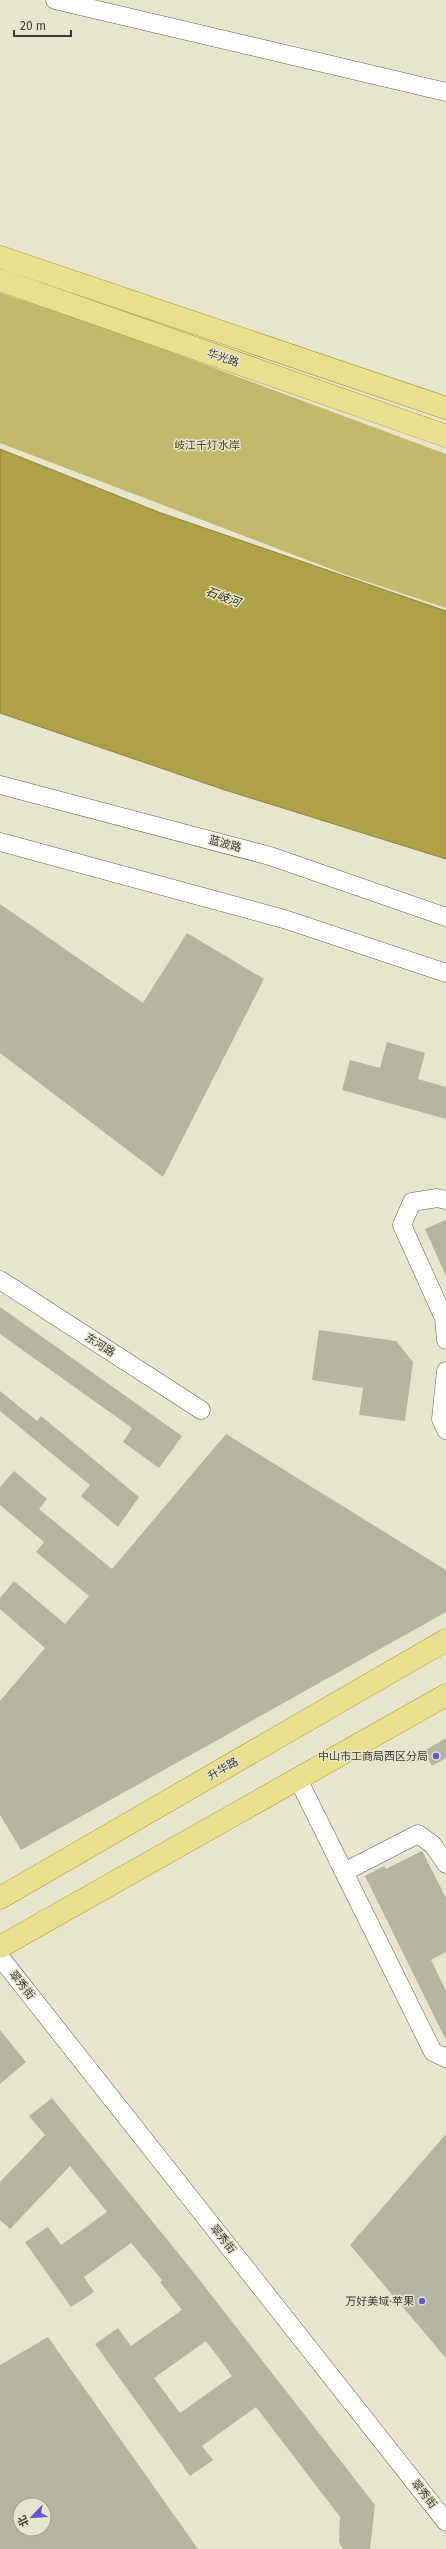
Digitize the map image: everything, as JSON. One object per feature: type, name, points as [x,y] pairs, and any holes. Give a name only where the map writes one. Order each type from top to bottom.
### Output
[{"type":"main road","points":[[0,257],[446,408]]},
{"type":"main road","name":"华光路","points":[[0,280],[446,436]]},
{"type":"main road","name":"升华路","points":[[1,1895],[446,1640]]},
{"type":"main road","points":[[0,1947],[446,1696]]},
{"type":"street","points":[[55,0],[446,92]]},
{"type":"street","name":"蓝波路","points":[[0,785],[270,856],[446,917]]},
{"type":"street","points":[[0,842],[284,919],[446,973]]},
{"type":"street","points":[[446,1200],[437,1198],[412,1202],[402,1225],[444,1318],[446,1340]]},
{"type":"street","name":"东河路","points":[[0,1280],[201,1410]]},
{"type":"street","points":[[446,1371],[441,1419],[446,1430]]},
{"type":"street","points":[[298,1780],[433,2052],[446,2058]]},
{"type":"street","points":[[344,1872],[418,1834],[433,1845],[446,1864]]},
{"type":"street","name":"翠秀街","points":[[0,1957],[446,2522]]},
{"type":"green space","name":"岐江千灯水岸","points":[[0,293],[106,328],[446,454],[446,608],[344,574],[0,443]]},
{"type":"water","name":"石岐河","points":[[0,449],[161,513],[446,611],[446,859],[222,789],[0,713]]},
{"type":"building","points":[[0,904],[143,1003],[187,933],[264,979],[163,1177],[0,1053]]},
{"type":"building","points":[[387,1042],[425,1053],[418,1079],[446,1087],[446,1119],[342,1090],[350,1060],[380,1068]]},
{"type":"building","points":[[446,1220],[446,1276],[425,1229]]},
{"type":"building","points":[[0,1307],[182,1436],[159,1468],[123,1442],[132,1428],[0,1334]]},
{"type":"building","points":[[319,1330],[396,1341],[413,1362],[405,1421],[359,1415],[363,1388],[312,1380]]},
{"type":"building","points":[[0,1391],[37,1421],[41,1416],[139,1497],[118,1527],[81,1496],[90,1485],[0,1411]]},
{"type":"building","points":[[226,1434],[446,1570],[446,1612],[21,1850],[0,1815],[0,1701],[45,1648],[0,1609],[0,1598],[14,1581],[65,1624],[89,1596],[36,1552],[44,1542],[0,1505],[0,1487],[14,1471],[47,1499],[39,1509],[112,1569]]},
{"type":"building","name":"中山市工商局西区分局","points":[[446,1738],[446,1758],[432,1766],[424,1751]]},
{"type":"building","points":[[422,1851],[446,1898],[446,1952],[431,1960],[446,1991],[446,2040],[365,1876],[384,1866],[386,1869]]},
{"type":"building","points":[[0,2030],[26,2062],[0,2084]]},
{"type":"building","points":[[52,2098],[187,2264],[375,2505],[370,2549],[343,2549],[339,2542],[340,2517],[256,2407],[202,2446],[213,2460],[190,2476],[95,2344],[118,2328],[131,2346],[182,2310],[160,2282],[162,2280],[131,2243],[84,2277],[94,2292],[71,2307],[25,2242],[48,2227],[61,2245],[107,2212],[70,2166],[10,2229],[0,2220],[0,2182],[45,2135],[29,2116]],"holes":[[[206,2341],[232,2376],[180,2413],[154,2378]]]},
{"type":"building","name":"万好美域·苹果","points":[[446,2134],[446,2358],[350,2245]]},
{"type":"building","points":[[48,2337],[198,2549],[0,2549],[0,2365]]},
{"type":"place","name":"中山市工商局西区分局","points":[[436,1756]]},
{"type":"place","name":"万好美域·苹果","points":[[422,2301]]}]
